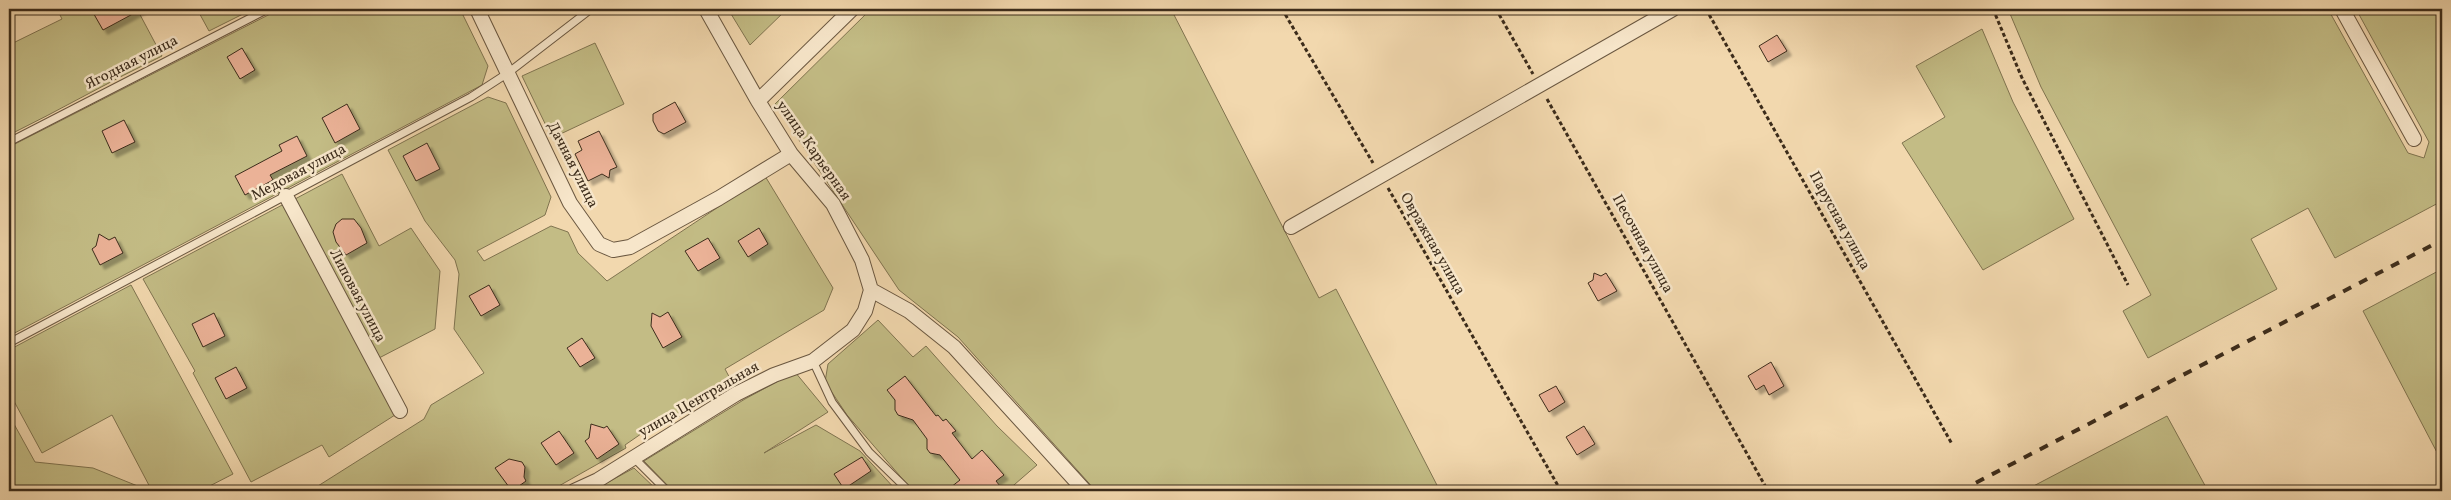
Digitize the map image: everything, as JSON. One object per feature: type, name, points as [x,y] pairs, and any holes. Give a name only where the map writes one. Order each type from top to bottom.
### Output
[{"type":"street","name":"Дачная улица","points":[[477,9],[570,203],[598,244],[614,250],[630,247],[703,207],[792,154]]},
{"type":"street","name":"улица Карьерная","points":[[706,9],[758,101],[792,154],[833,204],[862,260],[871,290]]},
{"type":"street","points":[[758,101],[852,9]]},
{"type":"street","points":[[1291,228],[1380,175],[1673,9]]},
{"type":"street","points":[[2342,9],[2414,139]]},
{"type":"street","name":"Липовая улица","points":[[286,196],[400,411]]},
{"type":"street","points":[[871,290],[909,311],[954,347],[1085,491]]},
{"type":"street","name":"улица Центральная","points":[[574,491],[598,480],[736,394],[774,376],[813,361],[853,330],[865,311],[871,290]]},
{"type":"lane","name":"Ягодная улица","points":[[9,142],[268,9]]},
{"type":"lane","name":"Медовая улица","points":[[9,343],[471,97],[508,73],[591,9]]},
{"type":"lane","points":[[813,361],[837,409],[869,452],[909,491]]},
{"type":"lane","points":[[634,458],[667,491]]},
{"type":"path","name":"Овражная улица","points":[[1282,9],[1380,175],[1561,491]]},
{"type":"path","name":"Песочная улица","points":[[1496,9],[1768,491]]},
{"type":"path","name":"Парусная улица","points":[[1706,9],[1952,444]]},
{"type":"path","points":[[1993,9],[2022,78],[2128,285]]},
{"type":"shaded area","points":[[57,9],[137,9],[162,56],[9,135],[9,45],[62,19]]},
{"type":"shaded area","points":[[197,9],[253,9],[209,31]]},
{"type":"shaded area","points":[[280,9],[460,9],[488,66],[482,85],[9,336],[9,147]]},
{"type":"shaded area","points":[[728,9],[787,9],[750,45]]},
{"type":"shaded area","points":[[871,9],[1171,9],[1319,298],[1336,289],[1440,491],[1096,491],[958,337],[899,290],[775,104]]},
{"type":"shaded area","points":[[2008,9],[2328,9],[2408,153],[2424,158],[2429,142],[2356,9],[2442,9],[2442,201],[2335,258],[2308,208],[2251,239],[2277,289],[2148,358],[2123,311],[2151,295],[2041,87]]},
{"type":"shaded area","points":[[1982,29],[2013,102],[2074,219],[1983,270],[1902,143],[1945,117],[1916,66]]},
{"type":"shaded area","points":[[595,43],[624,104],[552,138],[522,76]]},
{"type":"shaded area","points":[[488,97],[506,103],[551,197],[545,215],[477,251],[484,261],[551,226],[568,232],[578,253],[607,281],[765,176],[833,288],[824,310],[725,369],[733,384],[655,431],[651,427],[625,445],[626,448],[550,491],[310,491],[424,419],[431,405],[484,373],[454,329],[459,274],[455,260],[425,221],[388,150]]},
{"type":"shaded area","points":[[342,174],[379,246],[411,228],[440,271],[435,329],[379,358],[295,199]]},
{"type":"shaded area","points":[[284,204],[395,415],[329,457],[322,445],[251,482],[193,373],[195,371],[143,279]]},
{"type":"shaded area","points":[[2442,269],[2442,462],[2363,311]]},
{"type":"shaded area","points":[[131,285],[233,474],[200,491],[152,491],[112,415],[42,453],[9,392],[9,350]]},
{"type":"shaded area","points":[[878,320],[913,357],[926,346],[997,426],[1037,465],[1007,491],[913,491],[847,415],[825,382],[828,364]]},
{"type":"shaded area","points":[[795,372],[828,412],[764,453],[816,425],[860,451],[896,490],[673,491],[644,461],[745,399]]},
{"type":"shaded area","points":[[9,415],[35,462],[93,468],[150,491],[9,491]]},
{"type":"shaded area","points":[[2167,416],[2208,491],[2024,491]]},
{"type":"shaded area","points":[[634,468],[658,491],[592,491]]},
{"type":"building","points":[[91,9],[142,9],[103,30]]},
{"type":"building","points":[[1777,35],[1787,51],[1768,62],[1759,46]]},
{"type":"building","points":[[242,48],[255,70],[240,79],[227,57]]},
{"type":"building","points":[[675,102],[686,122],[664,134],[658,131],[653,121],[653,114]]},
{"type":"building","points":[[347,104],[360,129],[335,143],[322,118]]},
{"type":"building","points":[[124,120],[135,142],[112,153],[102,131]]},
{"type":"building","points":[[599,131],[617,167],[610,170],[609,178],[602,174],[588,181],[575,154],[582,150],[578,141]]},
{"type":"building","points":[[297,136],[307,156],[270,175],[273,180],[245,195],[235,176],[282,151],[279,145]]},
{"type":"building","points":[[427,143],[440,169],[416,181],[403,156]]},
{"type":"building","points":[[342,219],[354,219],[361,228],[367,243],[346,255],[336,242],[333,232],[336,224]]},
{"type":"building","points":[[759,228],[768,244],[748,257],[738,241]]},
{"type":"building","points":[[99,234],[109,240],[115,237],[123,253],[100,265],[92,249],[96,246]]},
{"type":"building","points":[[708,238],[720,258],[698,271],[685,251]]},
{"type":"building","points":[[1594,273],[1601,276],[1606,273],[1617,291],[1598,301],[1588,283],[1593,280]]},
{"type":"building","points":[[489,285],[500,305],[481,316],[469,296]]},
{"type":"building","points":[[668,312],[682,337],[663,348],[651,326],[652,313],[660,317]]},
{"type":"building","points":[[214,313],[225,336],[203,347],[192,324]]},
{"type":"building","points":[[582,338],[595,358],[580,367],[567,348]]},
{"type":"building","points":[[1771,362],[1784,386],[1769,395],[1764,385],[1756,390],[1748,376]]},
{"type":"building","points":[[236,367],[247,388],[226,399],[215,378]]},
{"type":"building","points":[[905,376],[936,416],[938,415],[943,421],[946,419],[956,431],[952,433],[972,459],[982,450],[1004,475],[996,481],[1004,491],[946,491],[960,480],[940,455],[930,453],[927,449],[927,439],[913,420],[898,415],[895,410],[895,400],[887,390]]},
{"type":"building","points":[[1556,386],[1565,402],[1549,412],[1539,395]]},
{"type":"building","points":[[591,424],[604,428],[607,426],[619,444],[597,459],[585,441],[589,438]]},
{"type":"building","points":[[1584,426],[1595,444],[1577,455],[1566,437]]},
{"type":"building","points":[[559,431],[574,453],[556,465],[541,443]]},
{"type":"building","points":[[862,457],[871,471],[844,489],[834,474]]},
{"type":"building","points":[[509,459],[522,462],[525,467],[524,477],[526,481],[512,491],[495,468]]},
{"type":"railway","points":[[1960,491],[2442,240]]}]
